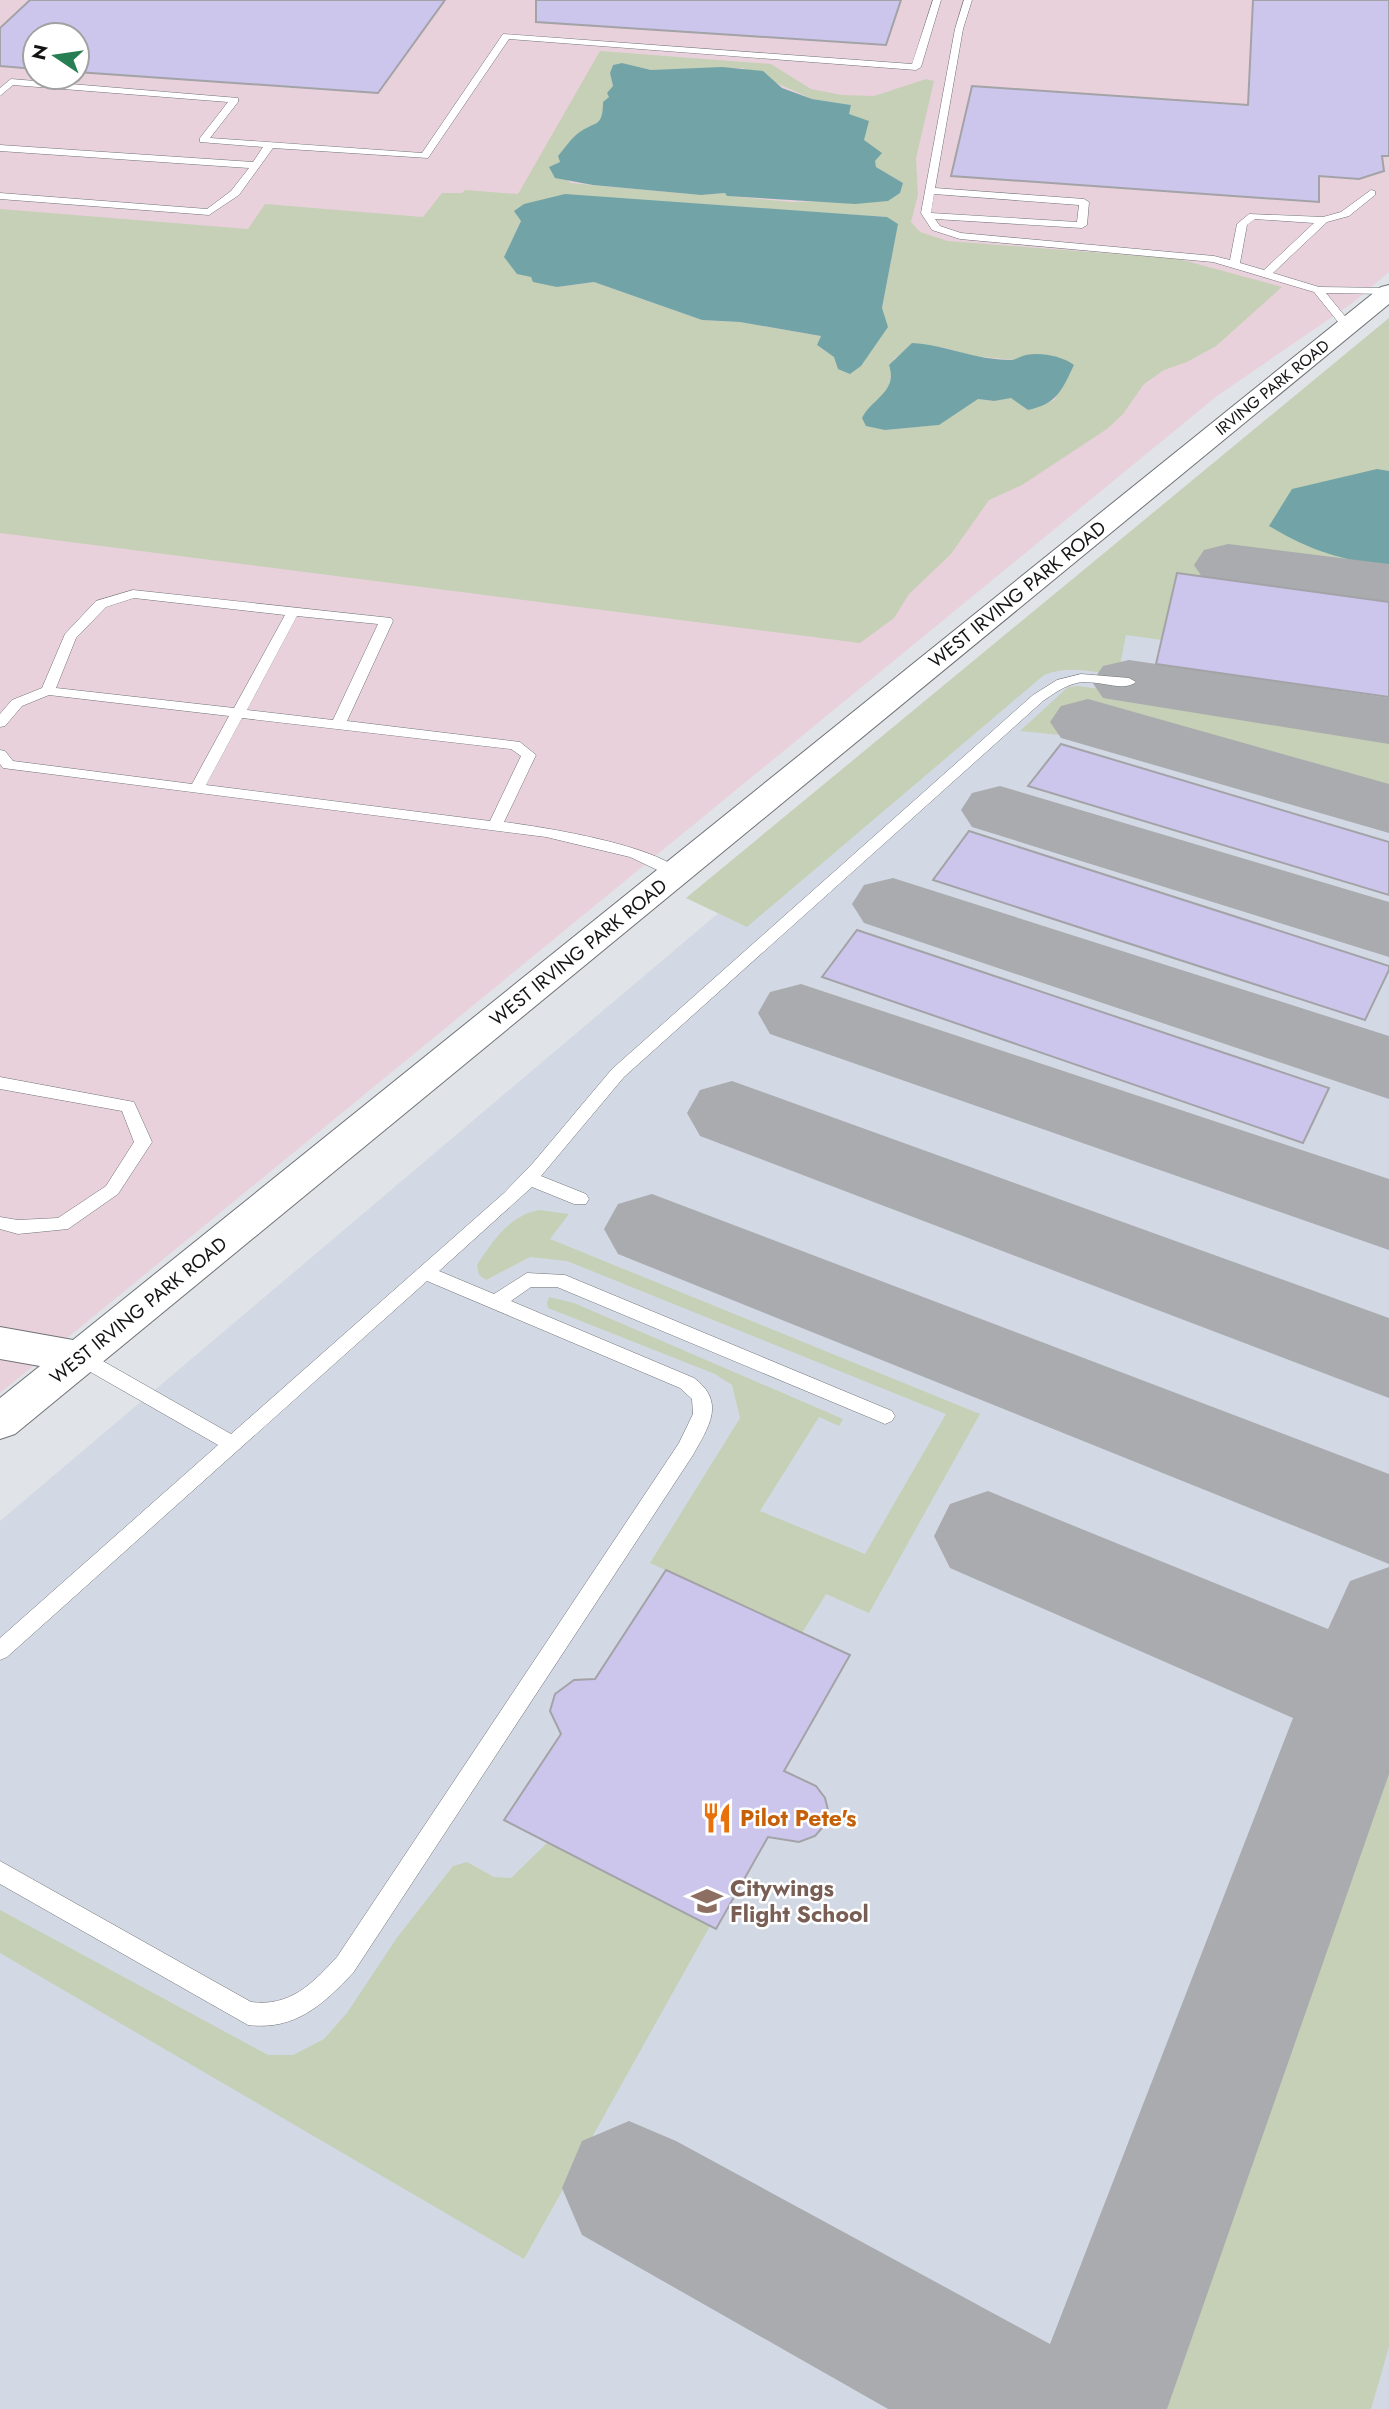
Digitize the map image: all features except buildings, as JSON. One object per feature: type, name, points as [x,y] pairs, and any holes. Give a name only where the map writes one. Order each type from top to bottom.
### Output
[{"type":"main road","name":"IRVING PARK ROAD","points":[[1155,482],[1389,291]]},
{"type":"main road","name":"WEST IRVING PARK ROAD","points":[[0,1422],[1155,482]]},
{"type":"main road","points":[[0,1343],[80,1357]]},
{"type":"lane","points":[[0,93],[11,82],[235,100],[203,140],[425,156],[506,36],[916,67],[937,0]]},
{"type":"lane","points":[[968,0],[959,29],[926,213],[936,228],[960,236],[1214,259],[1318,290],[1389,291]]},
{"type":"lane","points":[[0,196],[209,212],[235,193],[270,145]]},
{"type":"lane","points":[[0,148],[255,165]]},
{"type":"lane","points":[[928,216],[1082,225],[1084,202],[930,191]]},
{"type":"lane","points":[[1234,265],[1242,224],[1253,216],[1323,220],[1345,214],[1371,193]]},
{"type":"lane","points":[[1265,275],[1323,220]]},
{"type":"lane","points":[[1318,290],[1347,326]]},
{"type":"lane","points":[[48,691],[70,637],[101,604],[133,594],[386,621],[338,725]]},
{"type":"lane","points":[[197,788],[293,612]]},
{"type":"lane","points":[[0,1651],[530,1179],[579,1116],[618,1073],[1038,698],[1062,681],[1076,676],[1129,682]]},
{"type":"lane","points":[[0,723],[17,703],[48,691],[514,745],[529,755],[495,826]]},
{"type":"lane","points":[[0,754],[8,765],[546,832],[635,854],[675,873]]},
{"type":"lane","points":[[0,1083],[128,1106],[144,1142],[112,1190],[62,1224],[18,1227],[0,1223]]},
{"type":"lane","points":[[530,1179],[580,1199]]},
{"type":"lane","points":[[0,1872],[247,2013],[288,2013],[313,1999],[335,1977],[686,1449],[702,1419],[703,1401],[696,1388],[426,1273]]},
{"type":"lane","points":[[497,1303],[530,1279],[559,1280],[885,1416]]},
{"type":"lane","points":[[80,1357],[234,1445]]},
{"type":"shaded area","points":[[0,0],[1389,0],[1389,272],[1351,304],[1217,396],[0,1393]]},
{"type":"shaded area","points":[[1389,350],[1389,2409],[0,2409],[0,1521]]},
{"type":"green space","points":[[600,51],[771,64],[811,89],[842,95],[874,96],[926,79],[934,81],[916,158],[918,195],[911,222],[920,232],[948,241],[1179,259],[1282,287],[1216,346],[1187,362],[1164,370],[1144,384],[1123,414],[1107,429],[1022,485],[989,500],[951,554],[909,594],[894,618],[860,643],[0,533],[0,209],[248,229],[265,204],[423,217],[442,193],[462,193],[465,190],[518,194]],"holes":[[[622,63],[651,70],[743,68],[812,99],[851,105],[848,114],[876,167],[903,183],[833,201],[793,202],[727,196],[725,193],[701,195],[571,183],[550,167],[560,162],[558,156],[577,134],[598,124],[603,117],[613,86],[610,73],[613,65]],[[565,195],[887,217],[891,261],[882,308],[839,360],[818,346],[821,336],[740,322],[702,320],[594,282],[558,287],[531,277],[504,257],[521,221]],[[942,347],[974,356],[1014,360],[1027,355],[1074,365],[1054,400],[1028,410],[1011,397],[994,401],[978,399],[938,425],[886,430],[866,411],[888,390],[894,359],[906,350]]]},
{"type":"green space","points":[[1389,318],[1389,571],[1213,553],[1206,577],[1177,573],[1162,640],[1126,635],[1118,675],[1062,670],[1044,675],[747,927],[686,898]]},
{"type":"green space","points":[[1078,686],[1389,729],[1389,793],[1089,705],[1070,736],[1020,731],[1068,687]]},
{"type":"green space","points":[[539,1210],[569,1214],[550,1239],[980,1414],[869,1613],[826,1594],[802,1633],[650,1563],[740,1418],[732,1385],[715,1374],[548,1308],[549,1297],[574,1303],[843,1419],[839,1426],[819,1417],[760,1511],[865,1554],[946,1414],[567,1261],[530,1257],[486,1280],[479,1275],[477,1265],[503,1231],[519,1217]]},
{"type":"green space","points":[[1389,1740],[1389,2347],[1371,2409],[1148,2409]]},
{"type":"green space","points":[[547,1843],[710,1926],[524,2259],[0,1953],[0,1910],[268,2055],[293,2055],[324,2039],[347,2013],[396,1939],[453,1866],[467,1862],[494,1877],[511,1878]]},
{"type":"water","points":[[622,63],[651,70],[722,67],[763,71],[782,88],[812,99],[851,105],[849,114],[869,121],[864,140],[882,153],[875,161],[876,167],[903,183],[900,193],[888,201],[855,204],[727,196],[725,193],[701,195],[593,185],[555,178],[549,167],[560,162],[558,156],[574,136],[600,120],[603,102],[609,97],[607,93],[613,86],[610,73],[613,65]]},
{"type":"water","points":[[565,194],[887,217],[898,224],[882,308],[888,327],[861,366],[850,374],[838,369],[834,357],[817,345],[821,336],[740,322],[702,320],[594,282],[557,287],[533,282],[531,277],[517,274],[504,257],[521,221],[514,211],[524,204]]},
{"type":"water","points":[[912,343],[997,359],[1012,360],[1026,355],[1045,354],[1074,365],[1066,382],[1052,400],[1028,410],[1011,398],[994,401],[978,399],[939,425],[885,430],[866,426],[862,418],[890,382],[889,365]]},
{"type":"water","points":[[1377,469],[1389,471],[1389,567],[1327,553],[1269,526],[1292,489]]},
{"type":"taxiway","points":[[1228,565],[1389,585]]},
{"type":"taxiway","points":[[1129,682],[1389,721]]},
{"type":"taxiway","points":[[1088,722],[1389,809]]},
{"type":"taxiway","points":[[1000,810],[1389,930]]},
{"type":"taxiway","points":[[893,904],[1389,1068]]},
{"type":"taxiway","points":[[801,1013],[1389,1215]]},
{"type":"taxiway","points":[[732,1113],[1389,1359]]},
{"type":"taxiway","points":[[652,1229],[1389,1520]]},
{"type":"taxiway","points":[[988,1536],[1359,1694]]},
{"type":"taxiway","points":[[1096,2409],[1389,1615]]},
{"type":"taxiway","points":[[629,2188],[1027,2409]]},
{"type":"place","name":"Pilot Pete's","points":[[717,1818]]},
{"type":"place","name":"Citywings Flight School","points":[[707,1901]]}]
